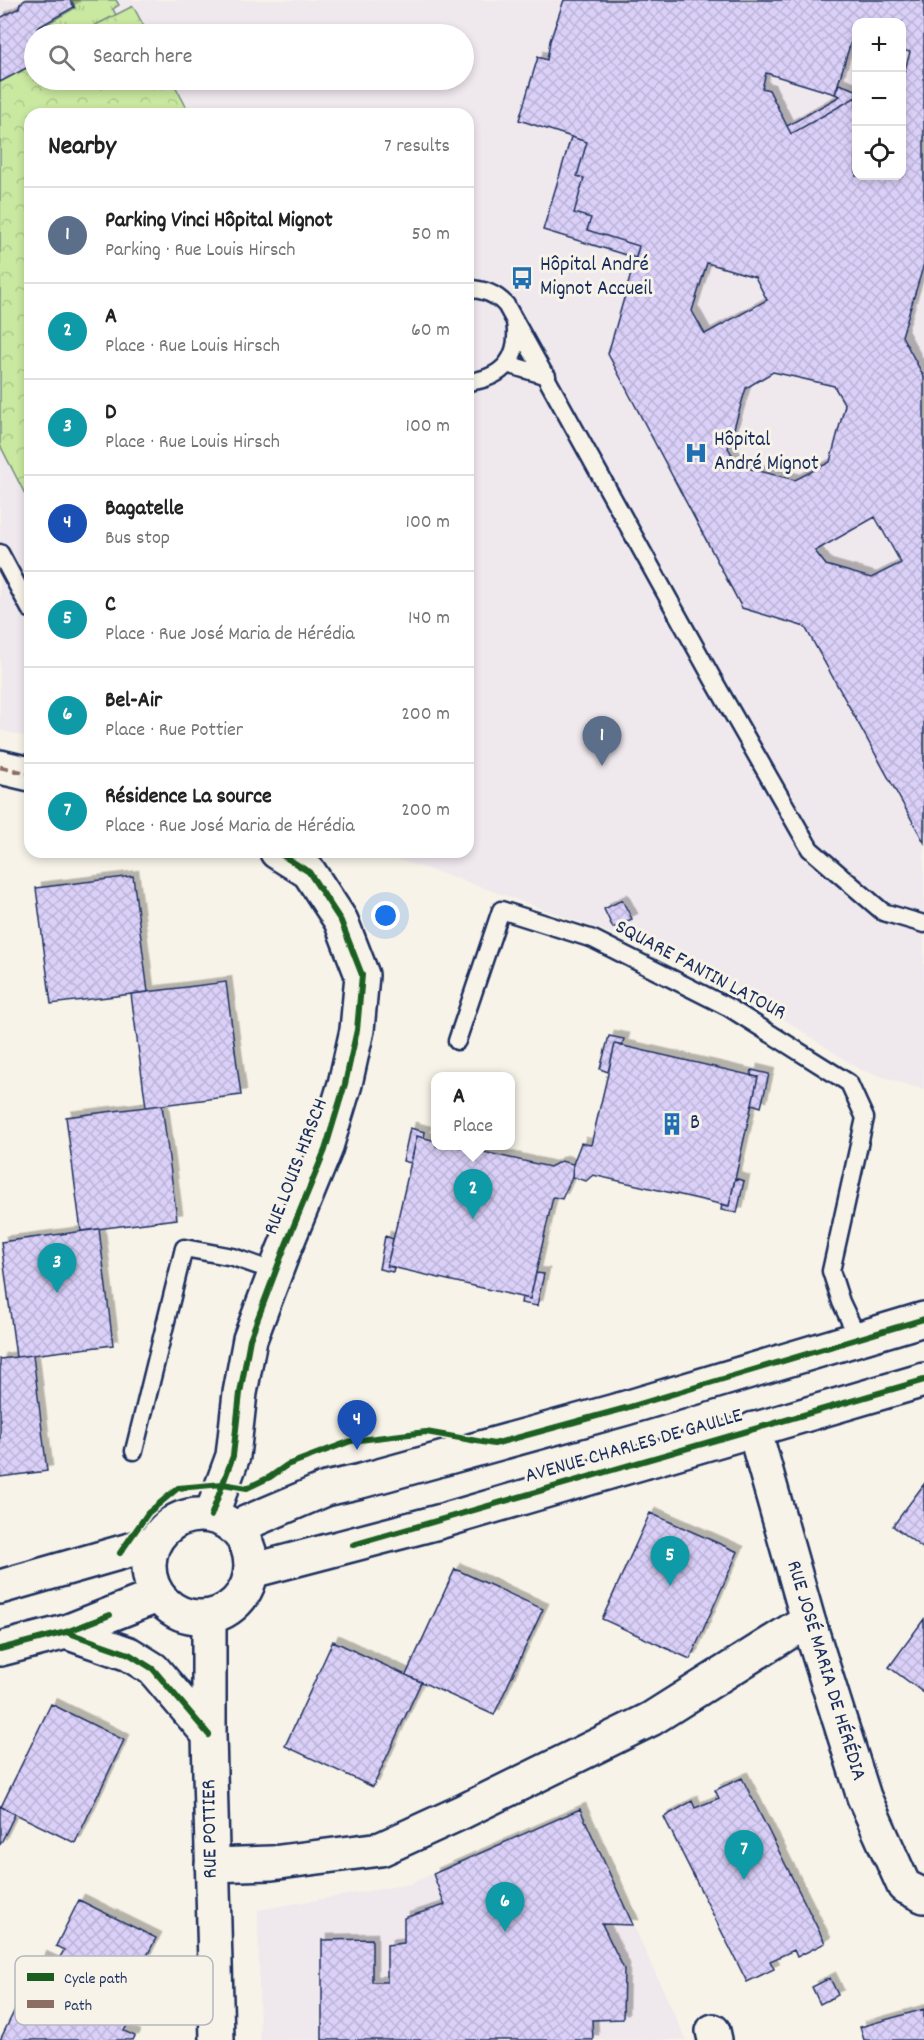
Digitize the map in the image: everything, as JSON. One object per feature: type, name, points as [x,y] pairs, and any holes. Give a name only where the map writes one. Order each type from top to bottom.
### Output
[{"type":"street","points":[[0,767],[24,773]]},
{"type":"street","name":"RUE LOUIS HIRSCH","points":[[223,1522],[240,1393],[250,1339],[325,1150],[345,1084],[357,1030],[362,975],[341,921],[309,872],[287,858]]},
{"type":"street","name":"AVENUE CHARLES DE GAULLE","points":[[0,1587],[154,1543],[164,1529],[178,1520],[194,1515],[223,1522],[326,1489],[615,1411],[924,1319]]},
{"type":"street","name":"AVENUE CHARLES DE GAULLE","points":[[251,1571],[442,1521],[924,1380]]},
{"type":"street","name":"RUE JOSÉ MARIA DE HÉRÉDIA","points":[[754,1429],[808,1620],[864,1797],[904,1887],[924,1896]]},
{"type":"street","points":[[154,1543],[149,1556],[148,1570],[151,1583],[158,1596],[167,1606],[180,1614],[194,1618],[209,1617],[225,1612],[238,1601],[247,1587],[251,1571],[250,1555],[244,1541],[223,1522]]},
{"type":"street","points":[[0,1649],[66,1632],[158,1596]]},
{"type":"street","name":"RUE POTTIER","points":[[209,1617],[209,1735],[217,2040]]},
{"type":"street","points":[[212,1865],[272,1863],[381,1849],[462,1812],[651,1719],[808,1620]]},
{"type":"street","points":[[66,1632],[129,1654],[153,1669],[209,1735]]},
{"type":"lane","points":[[474,289],[494,295],[507,305],[714,681],[810,849],[883,912],[924,924]]},
{"type":"lane","points":[[474,381],[496,374],[507,364],[515,350],[517,336],[514,318]]},
{"type":"lane","points":[[507,364],[547,376]]},
{"type":"lane","points":[[0,553],[24,598]]},
{"type":"lane","name":"SQUARE FANTIN LATOUR","points":[[457,1041],[501,910],[593,939],[728,1006],[849,1083],[865,1118],[831,1271],[841,1302],[858,1338]]},
{"type":"lane","points":[[134,1451],[184,1248],[233,1257],[276,1272]]},
{"type":"shaded area","name":"Hôpital André Mignot","points":[[0,0],[924,0],[924,1090],[859,1069],[707,968],[462,880],[393,858],[474,858],[474,108],[24,108],[24,736],[0,730]]},
{"type":"shaded area","points":[[580,1809],[686,2040],[260,2040],[258,1910],[410,1884]]},
{"type":"green space","points":[[72,0],[116,0],[119,5],[113,9],[117,17],[103,24],[47,24],[75,8]]},
{"type":"green space","points":[[133,6],[143,24],[98,24]]},
{"type":"green space","points":[[24,62],[24,90],[177,90],[187,108],[24,108],[24,492],[0,445],[0,75]]},
{"type":"building","points":[[25,0],[70,0],[74,7],[44,24],[24,24],[24,69],[0,82],[0,18],[19,8]]},
{"type":"building","points":[[564,0],[924,0],[924,264],[902,336],[924,377],[924,842],[805,627],[742,608],[608,354],[639,246],[587,230],[591,218],[574,213],[584,178],[577,176],[587,142],[519,120],[538,57],[547,60],[550,41]],"holes":[[[852,18],[906,18],[906,51],[910,52],[906,66],[906,180],[852,180],[852,99],[791,134],[769,90],[762,88],[766,73],[835,94],[852,38]],[[707,263],[755,277],[767,300],[705,334],[692,311]],[[773,372],[834,386],[845,405],[830,462],[795,480],[739,466],[728,448],[746,388]],[[875,517],[901,563],[871,578],[826,565],[815,551]]]},
{"type":"building","points":[[839,84],[852,89],[852,99],[791,134],[787,126],[840,96],[835,94]]},
{"type":"building","points":[[571,137],[587,142],[577,176],[584,178],[574,213],[591,218],[587,230],[639,246],[636,258],[543,230]]},
{"type":"building","points":[[133,876],[148,992],[51,1004],[36,888]]},
{"type":"building","points":[[622,900],[632,919],[613,928],[604,909]]},
{"type":"building","points":[[226,982],[241,1095],[146,1107],[131,994]]},
{"type":"building","points":[[609,1036],[624,1039],[622,1046],[615,1044],[608,1072],[600,1069]]},
{"type":"building","name":"B","points":[[615,1044],[758,1077],[729,1206],[593,1175],[586,1181],[572,1177],[573,1164],[581,1143],[591,1145]]},
{"type":"building","points":[[752,1070],[769,1074],[761,1107],[752,1104],[758,1077],[751,1076]]},
{"type":"building","points":[[162,1105],[177,1219],[81,1231],[66,1117]]},
{"type":"building","points":[[410,1128],[425,1132],[424,1138],[417,1136],[411,1163],[403,1161]]},
{"type":"building","points":[[417,1136],[431,1140],[431,1150],[475,1150],[550,1167],[561,1161],[573,1164],[572,1177],[562,1199],[553,1197],[530,1299],[387,1266]]},
{"type":"building","points":[[735,1178],[744,1181],[737,1213],[721,1210],[722,1204],[729,1206]]},
{"type":"building","points":[[99,1229],[113,1345],[16,1357],[1,1242]]},
{"type":"building","points":[[385,1236],[393,1239],[387,1266],[394,1267],[393,1272],[379,1269]]},
{"type":"building","points":[[536,1273],[544,1274],[537,1306],[521,1303],[522,1297],[530,1299]]},
{"type":"building","points":[[33,1355],[47,1471],[0,1477],[0,1359]]},
{"type":"building","points":[[924,1484],[924,1549],[893,1526]]},
{"type":"building","points":[[650,1513],[738,1552],[690,1659],[602,1619]]},
{"type":"building","points":[[455,1569],[543,1609],[494,1715],[406,1675]]},
{"type":"building","points":[[924,1619],[924,1693],[889,1667]]},
{"type":"building","points":[[333,1641],[421,1682],[373,1787],[285,1746]]},
{"type":"building","points":[[51,1704],[124,1740],[75,1843],[1,1807]]},
{"type":"building","points":[[742,1778],[825,1943],[797,1957],[794,1950],[770,1961],[774,1969],[747,1982],[664,1817],[692,1801],[695,1808],[719,1798],[715,1790]]},
{"type":"building","points":[[0,1806],[15,1814],[0,1845]]},
{"type":"building","points":[[580,1809],[633,1925],[602,1924],[624,1969],[623,2019],[592,2020],[593,2040],[322,2040],[322,1940],[372,1939],[372,1982],[387,1982],[387,1945],[404,1943],[404,1918],[445,1905],[433,1874]]},
{"type":"building","points":[[79,1900],[156,1938],[147,1956],[61,1956],[64,1950],[56,1946]]},
{"type":"building","points":[[830,1978],[838,1995],[820,2004],[812,1987]]},
{"type":"building","points":[[924,2009],[924,2040],[864,2040],[860,2027]]},
{"type":"building","points":[[15,2010],[15,2025],[127,2025],[124,2031],[135,2036],[133,2040],[0,2040]]},
{"type":"marked path","points":[[0,767],[24,773]]},
{"type":"cycle path","points":[[211,1516],[233,1456],[240,1393],[250,1339],[325,1150],[345,1084],[357,1030],[362,975],[341,921],[309,872],[287,858]]},
{"type":"cycle path","points":[[120,1553],[148,1513],[178,1488],[223,1484],[247,1488],[270,1477],[287,1465],[351,1441],[426,1432],[494,1444],[626,1408],[924,1319]]},
{"type":"cycle path","points":[[353,1545],[924,1380]]},
{"type":"cycle path","points":[[0,1649],[66,1632],[110,1615]]},
{"type":"cycle path","points":[[66,1632],[129,1654],[153,1669],[209,1735]]},
{"type":"place","name":"Hôpital André Mignot Accueil","points":[[522,278]]},
{"type":"place","name":"Hôpital André Mignot","points":[[696,453]]},
{"type":"place","name":"Parking Vinci Hôpital Mignot","points":[[602,766]]},
{"type":"place","name":"B","points":[[672,1124]]},
{"type":"place","name":"A","points":[[473,1219]]},
{"type":"place","name":"D","points":[[57,1293]]},
{"type":"place","name":"Bagatelle","points":[[357,1450]]},
{"type":"place","name":"C","points":[[670,1586]]},
{"type":"place","name":"Résidence La source","points":[[744,1880]]},
{"type":"place","name":"Bel-Air","points":[[505,1932]]}]
